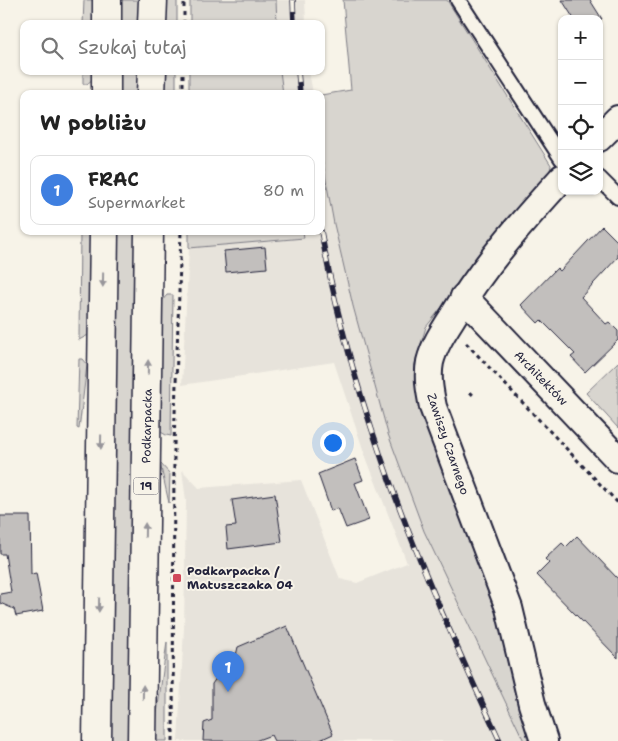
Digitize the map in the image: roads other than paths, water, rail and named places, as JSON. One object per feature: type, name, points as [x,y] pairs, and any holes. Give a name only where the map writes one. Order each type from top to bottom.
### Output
[{"type":"main road","points":[[106,20],[107,0]]},
{"type":"main road","points":[[152,20],[153,0]]},
{"type":"main road","points":[[106,75],[106,90]]},
{"type":"main road","points":[[151,90],[152,75]]},
{"type":"main road","points":[[97,741],[104,235]]},
{"type":"main road","name":"Podkarpacka","points":[[142,741],[150,235]]},
{"type":"street","points":[[603,134],[618,119]]},
{"type":"street","name":"Zawiszy Czarnego","points":[[544,741],[532,704],[509,608],[433,407],[428,387],[430,363],[437,343],[464,297],[517,228],[558,182]]},
{"type":"street","name":"Architektów","points":[[464,297],[618,459]]},
{"type":"lane","points":[[458,0],[558,153]]},
{"type":"lane","points":[[603,182],[618,197]]},
{"type":"railway","points":[[293,0],[294,20]]},
{"type":"railway","points":[[298,75],[300,90]]},
{"type":"railway","points":[[322,235],[335,298],[371,428],[418,555],[500,741]]},
{"type":"place","name":"Podkarpacka / Matuszczaka 04","points":[[177,578]]},
{"type":"place","name":"FRAC","points":[[228,692]]}]
